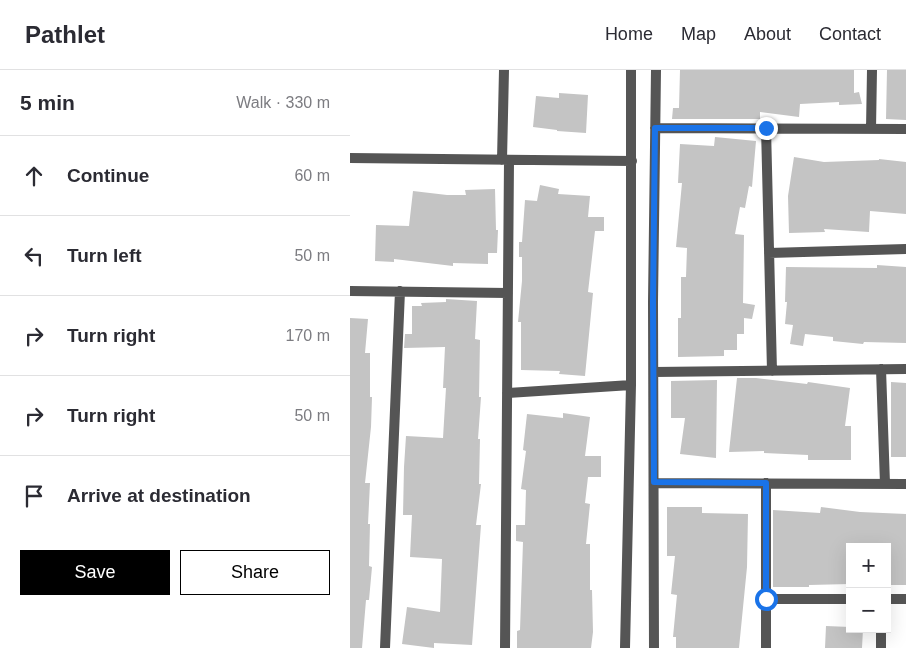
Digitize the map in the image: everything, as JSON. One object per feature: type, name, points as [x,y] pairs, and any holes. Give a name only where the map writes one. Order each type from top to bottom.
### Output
[{"type":"street","points":[[504,70],[508,293],[505,648]]},
{"type":"street","points":[[626,648],[631,385],[631,70]]},
{"type":"street","points":[[654,648],[656,70]]},
{"type":"street","points":[[870,129],[872,70]]},
{"type":"street","points":[[655,128],[906,128]]},
{"type":"street","points":[[766,128],[772,370]]},
{"type":"street","points":[[350,158],[632,161]]},
{"type":"street","points":[[769,253],[906,250]]},
{"type":"street","points":[[350,291],[508,293]]},
{"type":"street","points":[[385,648],[400,291]]},
{"type":"street","points":[[881,369],[885,484]]},
{"type":"street","points":[[654,372],[906,369]]},
{"type":"street","points":[[507,393],[631,385]]},
{"type":"street","points":[[654,482],[906,484]]},
{"type":"street","points":[[766,483],[766,648]]},
{"type":"street","points":[[766,599],[846,599]]},
{"type":"street","points":[[891,599],[906,599]]},
{"type":"street","points":[[881,633],[881,648]]},
{"type":"building","points":[[680,70],[854,70],[854,93],[859,92],[862,104],[839,105],[839,102],[800,104],[799,117],[760,112],[760,119],[672,119],[673,108],[679,108]]},
{"type":"building","points":[[887,70],[906,70],[906,120],[886,119]]},
{"type":"building","points":[[559,93],[588,95],[586,133],[533,127],[536,96],[559,98]]},
{"type":"building","points":[[715,137],[756,141],[752,187],[749,186],[745,208],[740,207],[735,234],[744,235],[743,303],[755,305],[752,319],[744,318],[744,334],[737,334],[737,350],[724,350],[724,356],[678,357],[678,318],[681,318],[681,277],[686,277],[687,248],[676,247],[682,183],[678,183],[680,144],[714,146]]},
{"type":"building","points":[[794,157],[824,162],[879,159],[906,162],[906,214],[870,211],[869,232],[824,229],[825,232],[789,233],[788,196]]},
{"type":"building","points":[[540,185],[559,189],[558,194],[590,196],[588,217],[604,217],[604,231],[595,231],[588,292],[593,293],[585,376],[559,374],[560,371],[521,370],[521,322],[518,322],[522,257],[519,257],[519,242],[522,242],[525,200],[537,201]]},
{"type":"building","points":[[495,189],[496,230],[498,230],[497,253],[488,253],[488,264],[453,263],[453,266],[394,259],[394,262],[375,261],[376,225],[409,226],[413,191],[466,195],[465,190]]},
{"type":"building","points":[[877,265],[906,267],[906,343],[864,342],[863,344],[833,341],[833,337],[805,334],[803,346],[790,344],[793,325],[785,324],[787,302],[785,302],[786,267],[877,268]]},
{"type":"building","points":[[446,299],[477,301],[475,339],[480,340],[479,397],[481,397],[478,439],[480,439],[479,484],[481,484],[476,525],[481,525],[472,645],[434,643],[434,648],[402,644],[407,607],[440,612],[442,559],[410,557],[412,515],[403,515],[404,467],[406,436],[443,438],[446,388],[443,388],[445,347],[404,348],[405,334],[412,334],[412,306],[422,306],[421,303],[446,302]]},
{"type":"building","points":[[350,318],[368,319],[365,353],[370,353],[370,397],[372,397],[365,483],[370,483],[368,524],[370,524],[369,566],[372,567],[369,600],[366,600],[362,648],[350,648]]},
{"type":"building","points":[[737,378],[756,378],[807,384],[808,382],[850,388],[845,426],[851,426],[851,460],[808,460],[808,455],[764,453],[764,451],[729,452]]},
{"type":"building","points":[[717,380],[716,458],[680,454],[685,418],[671,418],[671,381]]},
{"type":"building","points":[[891,382],[906,383],[906,457],[891,457]]},
{"type":"building","points":[[563,413],[590,417],[585,456],[601,456],[601,477],[588,477],[585,503],[590,504],[586,544],[590,544],[590,590],[592,590],[593,632],[591,648],[517,648],[517,631],[520,630],[523,542],[516,541],[516,525],[525,525],[526,490],[521,489],[526,451],[523,450],[527,414],[563,418]]},
{"type":"building","points":[[667,507],[702,507],[702,513],[748,514],[747,567],[739,648],[676,648],[676,637],[673,637],[677,595],[671,594],[675,556],[667,556]]},
{"type":"building","points":[[821,507],[860,512],[906,514],[906,585],[891,585],[891,543],[846,543],[846,584],[773,587],[773,510],[820,513]]},
{"type":"building","points":[[826,626],[846,627],[846,633],[863,633],[862,648],[825,648]]},
{"type":"route","points":[[766,128],[655,128],[653,302],[654,482],[766,483],[766,599]]}]
